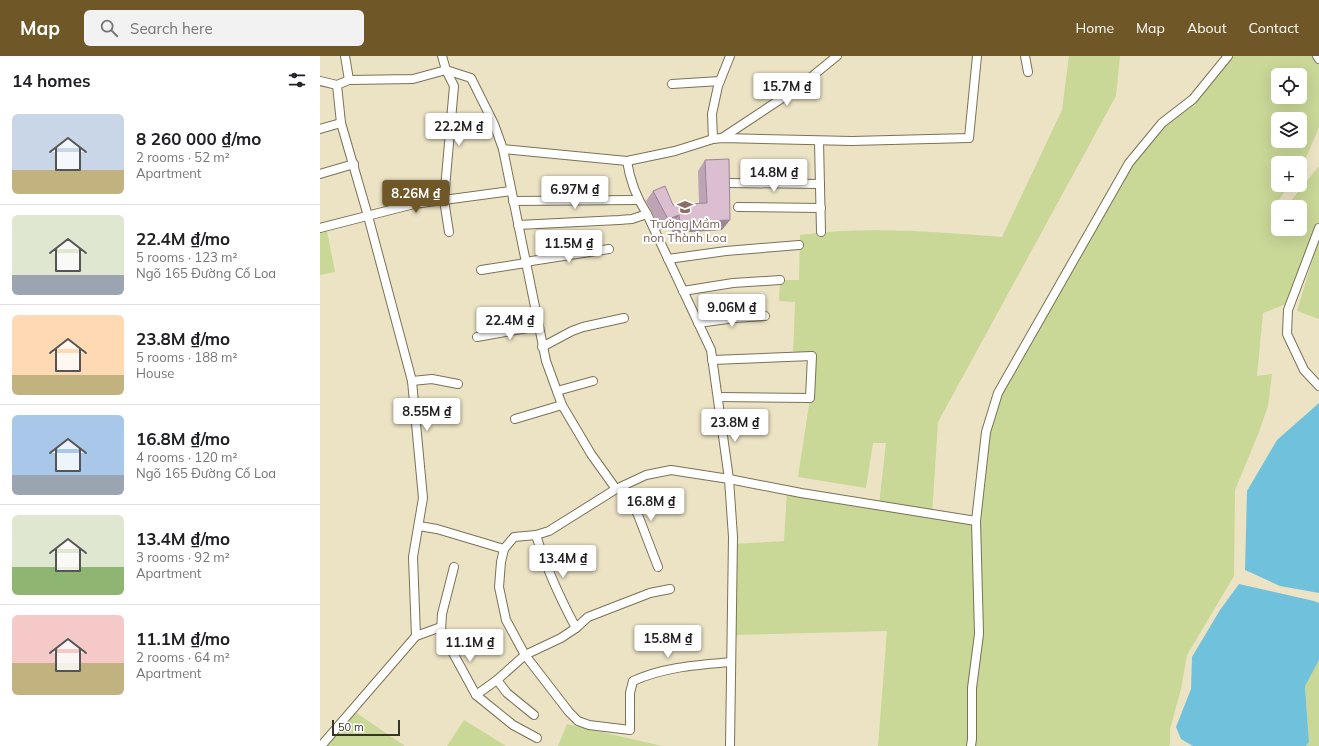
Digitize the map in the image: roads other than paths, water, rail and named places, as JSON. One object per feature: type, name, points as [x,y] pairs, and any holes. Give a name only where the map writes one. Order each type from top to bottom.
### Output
[{"type":"street","points":[[345,56],[349,80]]},
{"type":"street","points":[[442,56],[446,70],[454,86],[444,200],[449,232]]},
{"type":"street","points":[[718,138],[712,114],[720,81],[730,56]]},
{"type":"street","points":[[503,149],[627,160],[675,151],[718,138],[799,87],[827,60],[837,56]]},
{"type":"street","points":[[718,138],[852,142],[969,138],[977,56]]},
{"type":"street","points":[[1025,56],[1028,72]]},
{"type":"street","points":[[971,746],[972,688],[979,634],[976,521],[986,432],[998,393],[1129,163],[1162,123],[1193,99],[1228,56]]},
{"type":"street","points":[[320,81],[337,85],[349,80],[413,79],[446,70],[471,78],[494,124],[503,149],[542,347],[556,391],[562,405],[591,454],[619,488],[638,515],[658,567]]},
{"type":"street","points":[[672,84],[720,81]]},
{"type":"street","points":[[337,85],[341,123],[354,164],[412,381],[423,498],[414,557],[416,636]]},
{"type":"street","points":[[320,129],[341,123]]},
{"type":"street","points":[[819,141],[821,232]]},
{"type":"street","points":[[627,160],[630,179],[637,200],[646,214],[711,350],[729,479],[733,537],[730,746]]},
{"type":"street","points":[[320,174],[354,164]]},
{"type":"street","points":[[729,183],[820,184]]},
{"type":"street","points":[[320,228],[414,204],[511,190]]},
{"type":"street","points":[[513,201],[637,200]]},
{"type":"street","points":[[738,207],[821,208]]},
{"type":"street","points":[[518,225],[632,219],[646,214]]},
{"type":"street","points":[[1319,228],[1288,310],[1287,334],[1304,370],[1319,386]]},
{"type":"street","points":[[668,259],[726,251],[799,245]]},
{"type":"street","points":[[480,270],[525,263],[533,260],[609,249]]},
{"type":"street","points":[[683,291],[733,283],[780,280]]},
{"type":"street","points":[[698,323],[765,316]]},
{"type":"street","points":[[542,347],[583,327],[624,318]]},
{"type":"street","points":[[477,337],[539,326]]},
{"type":"street","points":[[712,360],[812,356],[810,398],[718,397]]},
{"type":"street","points":[[412,381],[432,379],[458,384]]},
{"type":"street","points":[[556,391],[594,381]]},
{"type":"street","points":[[515,419],[562,405]]},
{"type":"street","points":[[731,662],[684,666],[646,675],[633,681],[630,693],[630,730],[589,725],[578,720],[569,712],[525,655],[506,620],[499,588],[501,562],[504,549],[514,537],[536,535],[549,531],[619,488],[646,475],[671,470],[729,479],[801,493],[976,521]]},
{"type":"street","points":[[419,526],[438,529],[504,549]]},
{"type":"street","points":[[536,535],[558,594],[576,628]]},
{"type":"street","points":[[454,567],[442,614],[441,631],[476,695],[513,725],[537,738]]},
{"type":"street","points":[[476,695],[497,680],[525,655],[561,638],[576,628],[588,617],[650,593],[670,589]]},
{"type":"street","points":[[321,746],[416,636],[441,627]]},
{"type":"street","points":[[497,680],[507,693],[534,715]]},
{"type":"water","points":[[1319,403],[1319,593],[1280,586],[1245,570],[1247,491],[1277,440]]},
{"type":"water","points":[[1239,584],[1319,603],[1319,660],[1305,686],[1309,742],[1306,746],[1193,746],[1181,739],[1176,727],[1191,689],[1192,657],[1220,610]]},
{"type":"place","name":"Trường Mầm non Thành Loa","points":[[685,207]]}]
